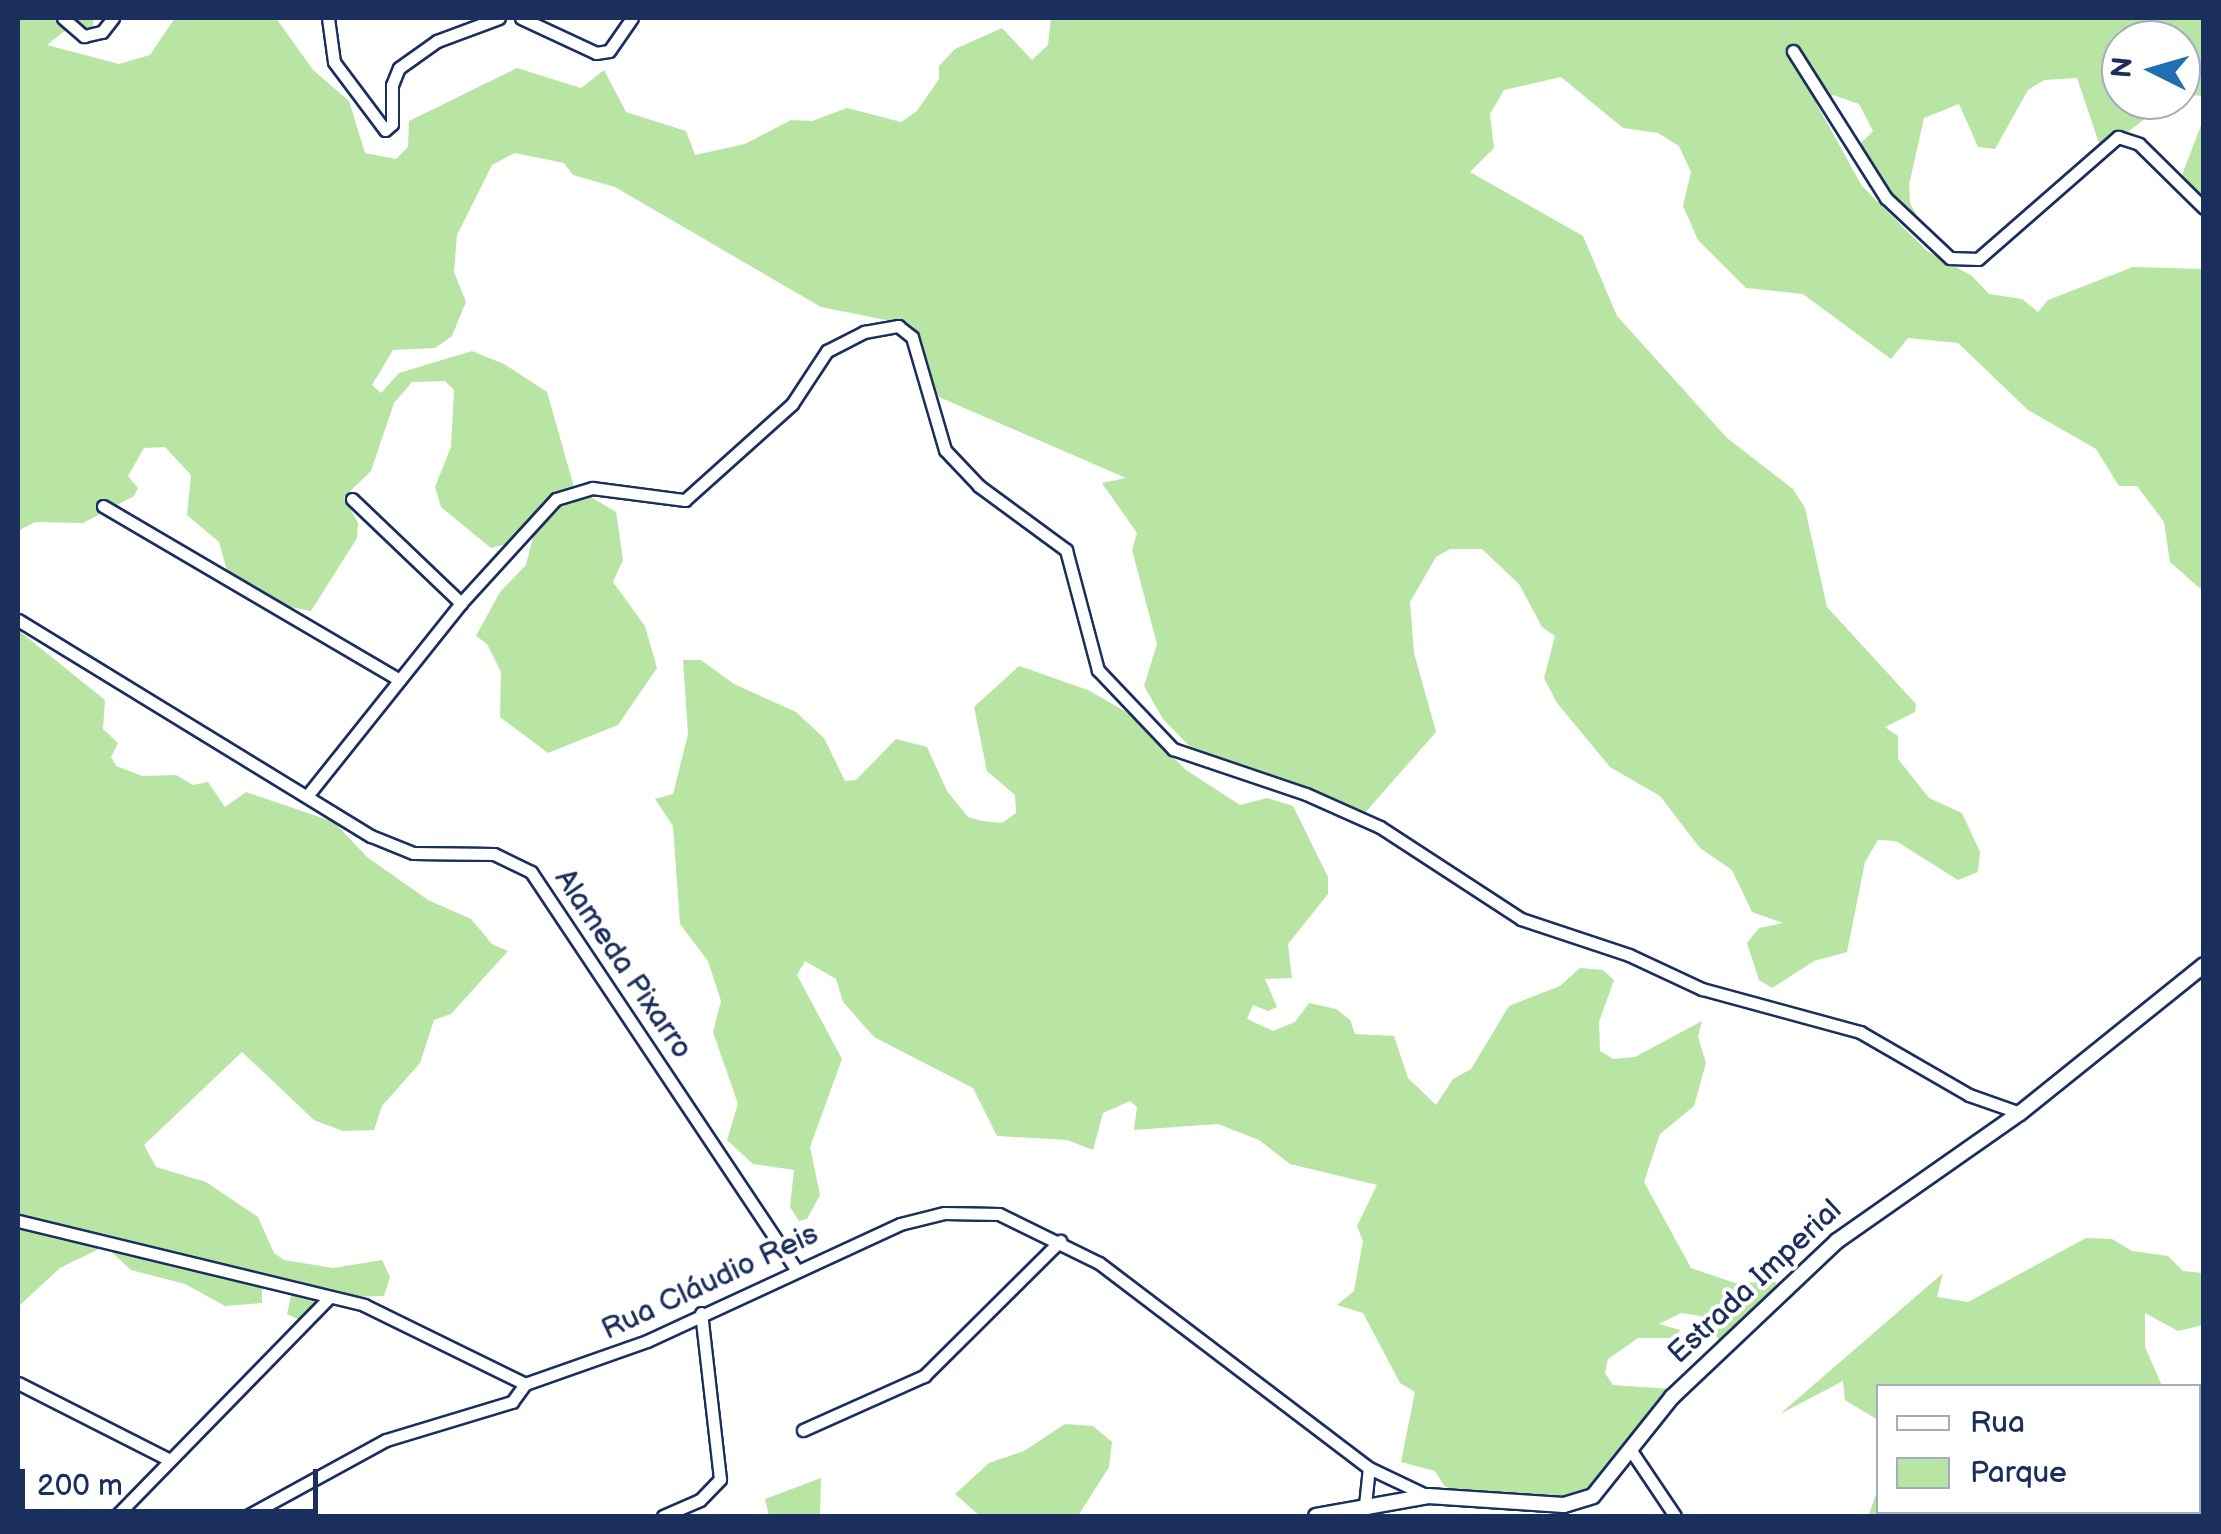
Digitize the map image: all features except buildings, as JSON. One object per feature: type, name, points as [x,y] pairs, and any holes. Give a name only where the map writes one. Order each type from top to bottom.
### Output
[{"type":"street","points":[[64,18],[84,36],[102,32],[113,18]]},
{"type":"street","points":[[328,18],[334,62],[385,130],[392,124],[392,85],[399,68],[437,41],[499,18]]},
{"type":"street","points":[[522,18],[596,53],[616,45],[632,18]]},
{"type":"street","points":[[1793,51],[1886,198],[1950,258],[1978,259],[2118,137],[2139,144],[2204,208]]},
{"type":"street","points":[[307,796],[461,603],[565,494],[606,489],[679,502],[792,404],[828,351],[880,327],[906,329],[944,450],[979,486],[1066,550],[1092,656],[1172,750],[1380,827],[1522,919],[1629,955],[1702,990],[1846,1026],[1892,1046],[1969,1095],[2020,1113]]},
{"type":"street","points":[[352,499],[461,603]]},
{"type":"street","points":[[104,506],[400,680]]},
{"type":"street","name":"Alameda Pixarro","points":[[18,620],[398,849],[494,854],[531,872],[796,1268]]},
{"type":"street","name":"Estrada Imperial","points":[[1316,1516],[1428,1496],[1582,1502],[1632,1452],[1672,1396],[1837,1241],[2020,1113],[2204,965]]},
{"type":"street","name":"Rua Cláudio Reis","points":[[246,1516],[386,1440],[518,1399],[525,1384],[580,1369],[796,1268],[944,1213],[999,1214],[1060,1241],[1124,1280],[1234,1372],[1369,1468],[1428,1496]]},
{"type":"street","points":[[18,1221],[393,1315],[525,1384]]},
{"type":"street","points":[[802,1430],[924,1376],[1060,1241]]},
{"type":"street","points":[[116,1516],[330,1297]]},
{"type":"street","points":[[663,1516],[700,1500],[720,1479],[701,1312]]},
{"type":"street","points":[[18,1383],[168,1459]]},
{"type":"street","points":[[1632,1452],[1675,1516]]},
{"type":"street","points":[[1365,1505],[1369,1468]]},
{"type":"green space","points":[[18,18],[94,18],[91,35],[67,29],[47,45],[119,64],[150,55],[175,18],[276,18],[313,70],[349,101],[365,153],[396,159],[408,147],[409,121],[517,68],[581,88],[604,70],[626,112],[686,131],[695,155],[745,144],[791,120],[812,121],[847,108],[901,122],[917,111],[939,79],[939,66],[955,49],[1002,28],[1032,60],[1048,45],[1051,18],[2203,18],[2203,96],[2201,20],[2101,20],[2101,120],[2143,120],[2102,152],[2077,78],[2044,80],[2028,90],[1995,149],[1978,147],[1959,104],[1924,118],[1909,185],[1910,203],[1929,238],[1879,192],[1858,146],[1873,131],[1859,104],[1833,95],[1816,103],[1862,186],[1927,251],[1972,276],[1989,294],[2022,299],[2038,312],[2048,300],[2133,267],[2203,269],[2203,591],[2170,562],[2164,522],[2137,486],[2119,486],[2096,449],[2028,410],[1958,343],[1908,338],[1891,359],[1803,294],[1746,288],[1698,240],[1683,206],[1691,172],[1679,146],[1658,133],[1623,128],[1561,77],[1504,90],[1490,114],[1494,148],[1470,172],[1583,236],[1617,316],[1727,438],[1793,489],[1805,508],[1827,607],[1916,704],[1915,712],[1885,727],[1898,736],[1898,759],[1929,798],[1962,813],[1980,852],[1978,872],[1958,880],[1896,841],[1878,840],[1865,862],[1847,952],[1814,961],[1772,988],[1759,980],[1747,943],[1759,928],[1783,923],[1752,912],[1732,870],[1700,848],[1660,796],[1610,767],[1557,703],[1544,678],[1555,636],[1542,627],[1519,584],[1482,549],[1450,549],[1436,557],[1410,602],[1414,653],[1436,732],[1363,815],[1199,756],[1163,719],[1144,686],[1157,644],[1132,550],[1137,533],[1102,483],[1126,478],[939,397],[913,338],[896,322],[821,307],[615,187],[573,175],[564,163],[515,153],[492,165],[457,235],[454,272],[466,302],[452,336],[435,348],[393,350],[372,385],[381,393],[399,373],[472,351],[504,364],[547,392],[574,487],[616,512],[623,560],[613,582],[645,626],[657,668],[618,725],[548,753],[500,717],[501,672],[487,644],[476,636],[500,592],[526,565],[533,537],[491,548],[441,507],[435,487],[451,447],[454,390],[445,381],[412,382],[394,403],[371,471],[344,497],[358,523],[357,538],[311,611],[280,605],[228,574],[219,542],[187,515],[191,475],[165,447],[144,448],[128,476],[138,488],[134,496],[83,523],[35,522],[18,531]]},
{"type":"green space","points":[[2203,120],[2203,198],[2182,175]]},
{"type":"green space","points":[[18,630],[105,700],[103,729],[118,743],[111,757],[116,766],[142,776],[176,775],[193,785],[208,782],[225,807],[246,792],[334,822],[367,857],[428,900],[471,919],[492,944],[508,951],[451,1014],[434,1020],[420,1063],[382,1106],[374,1130],[343,1131],[314,1120],[242,1052],[144,1145],[156,1167],[206,1182],[258,1217],[274,1253],[284,1260],[333,1268],[382,1260],[390,1277],[384,1296],[324,1298],[321,1320],[310,1325],[287,1314],[292,1292],[262,1281],[262,1303],[225,1306],[185,1284],[131,1270],[105,1246],[60,1268],[18,1307]]},
{"type":"green space","points":[[683,660],[701,660],[734,684],[796,712],[824,738],[845,781],[856,780],[896,739],[927,747],[947,791],[968,817],[982,821],[1002,823],[1016,813],[1015,795],[987,771],[974,707],[1019,666],[1088,690],[1128,713],[1186,770],[1240,805],[1267,798],[1293,806],[1328,877],[1328,894],[1288,944],[1292,978],[1265,979],[1277,1007],[1268,1011],[1253,1005],[1247,1019],[1273,1031],[1295,1022],[1309,1003],[1336,1009],[1350,1020],[1355,1034],[1394,1036],[1408,1078],[1436,1105],[1453,1079],[1471,1069],[1509,1006],[1560,986],[1580,968],[1603,970],[1614,980],[1599,1022],[1600,1051],[1613,1059],[1635,1057],[1702,1021],[1698,1037],[1706,1063],[1694,1106],[1660,1134],[1644,1182],[1691,1268],[1735,1283],[1776,1282],[1777,1295],[1734,1339],[1720,1341],[1701,1316],[1681,1313],[1659,1324],[1680,1330],[1676,1338],[1638,1338],[1608,1359],[1605,1373],[1613,1385],[1671,1389],[1670,1410],[1607,1485],[1549,1505],[1445,1487],[1435,1471],[1401,1462],[1415,1392],[1400,1383],[1363,1313],[1337,1305],[1354,1291],[1363,1241],[1357,1226],[1377,1185],[1290,1164],[1259,1140],[1218,1124],[1134,1130],[1137,1107],[1130,1101],[1103,1113],[1093,1150],[1067,1140],[997,1136],[973,1088],[874,1037],[843,1002],[836,979],[805,961],[797,975],[842,1059],[810,1147],[820,1195],[807,1219],[799,1221],[790,1207],[794,1170],[753,1164],[727,1140],[738,1104],[713,1032],[721,1001],[708,961],[680,924],[673,826],[655,799],[673,794],[688,734]]},
{"type":"green space","points":[[2086,1238],[2112,1239],[2132,1251],[2168,1256],[2183,1271],[2203,1273],[2203,1325],[2178,1331],[2145,1313],[2145,1347],[2161,1384],[1876,1384],[1876,1419],[1845,1400],[1843,1381],[1780,1414],[1943,1273],[1937,1297],[1968,1302]]},
{"type":"green space","points":[[1065,1424],[1093,1426],[1112,1442],[1109,1467],[1078,1516],[980,1516],[955,1494],[989,1463],[1024,1451]]},
{"type":"green space","points":[[2201,1474],[2203,1516],[1869,1514],[1876,1494],[1876,1514],[2201,1514]]},
{"type":"green space","points":[[821,1478],[820,1516],[769,1516],[765,1499]]}]
